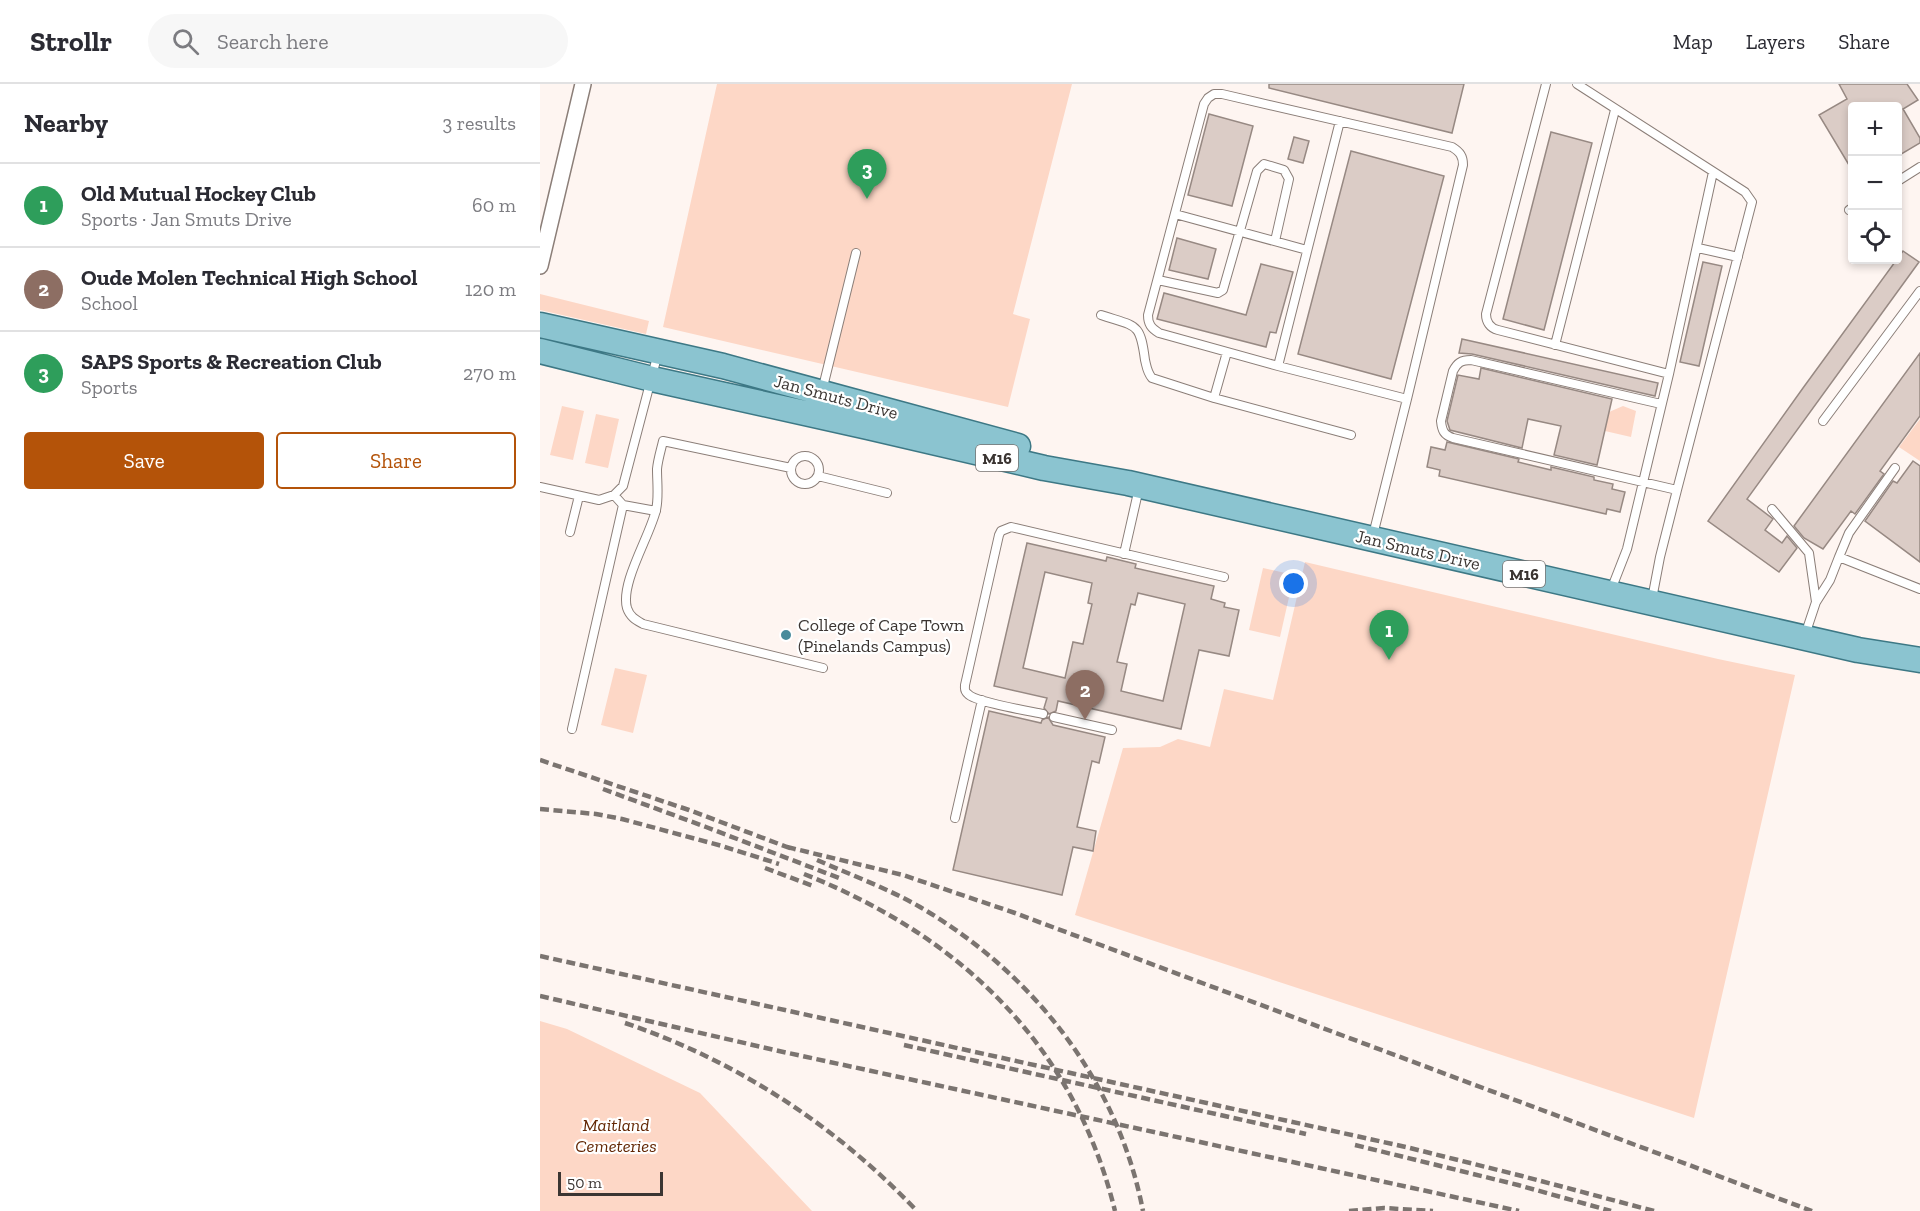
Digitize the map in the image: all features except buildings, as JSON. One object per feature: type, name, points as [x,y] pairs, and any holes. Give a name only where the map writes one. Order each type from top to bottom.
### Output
[{"type":"main road","name":"Jan Smuts Drive","points":[[540,325],[658,351],[822,393],[1042,453],[1134,484]]},
{"type":"main road","name":"Jan Smuts Drive","points":[[540,351],[651,379],[858,424],[1044,468],[1134,484],[1858,651],[1920,660]]},
{"type":"street","points":[[540,266],[583,84]]},
{"type":"lane","points":[[1546,84],[1486,314],[1487,321],[1494,329],[1669,374]]},
{"type":"lane","points":[[1577,84],[1745,192],[1752,202],[1660,557],[1652,604]]},
{"type":"lane","points":[[1372,539],[1407,399],[1463,165],[1463,158],[1459,151],[1452,147],[1214,94],[1204,104],[1148,315],[1148,323],[1159,333],[1407,399]]},
{"type":"lane","points":[[1554,345],[1615,110]]},
{"type":"lane","points":[[1278,366],[1340,121]]},
{"type":"lane","points":[[1158,280],[1221,292],[1225,287],[1257,171],[1260,165],[1264,164],[1284,170],[1289,179],[1275,241]]},
{"type":"lane","points":[[1902,178],[1920,167]]},
{"type":"lane","points":[[1610,594],[1627,549],[1698,248],[1698,238],[1713,172]]},
{"type":"lane","points":[[1175,213],[1307,250]]},
{"type":"lane","points":[[1698,248],[1738,257]]},
{"type":"lane","points":[[822,393],[856,253]]},
{"type":"lane","points":[[1823,421],[1920,291]]},
{"type":"lane","points":[[1101,315],[1128,324],[1138,330],[1147,370],[1152,378],[1214,398],[1351,435]]},
{"type":"lane","points":[[540,487],[599,500],[614,495],[623,486],[658,351]]},
{"type":"lane","points":[[1214,398],[1227,352]]},
{"type":"lane","points":[[1661,404],[1463,360],[1456,364],[1453,371],[1441,421],[1446,435],[1453,438],[1677,490]]},
{"type":"lane","points":[[791,468],[663,441],[657,466],[656,511],[629,583],[627,609],[633,619],[644,624],[823,668]]},
{"type":"lane","points":[[801,456],[809,456],[816,461],[819,476],[813,483],[805,485],[797,483],[792,477],[791,468],[794,461],[801,456]]},
{"type":"lane","points":[[1804,638],[1816,602],[1830,580],[1849,533],[1895,468]]},
{"type":"lane","points":[[819,476],[887,493]]},
{"type":"lane","points":[[1124,554],[1134,484]]},
{"type":"lane","points":[[614,495],[623,505],[656,511]]},
{"type":"lane","points":[[570,532],[579,496]]},
{"type":"lane","points":[[572,729],[623,505]]},
{"type":"lane","points":[[1772,509],[1809,553],[1816,602]]},
{"type":"lane","points":[[1043,714],[968,695],[965,685],[1001,531],[1011,527],[1224,577]]},
{"type":"lane","points":[[1839,557],[1920,588]]},
{"type":"lane","points":[[955,818],[982,700]]},
{"type":"lane","points":[[1054,717],[1112,730]]},
{"type":"green space","points":[[717,84],[1072,84],[1013,314],[1030,319],[1008,407],[663,327]]},
{"type":"green space","points":[[540,294],[649,321],[646,334],[540,310]]},
{"type":"green space","points":[[562,406],[584,411],[573,460],[550,455]]},
{"type":"green space","points":[[1623,406],[1636,411],[1631,437],[1605,431],[1609,412]]},
{"type":"green space","points":[[596,414],[619,419],[608,468],[585,463]]},
{"type":"green space","points":[[1920,419],[1920,461],[1899,447]]},
{"type":"green space","points":[[1305,562],[1795,675],[1694,1118],[1075,915],[1123,748],[1160,747],[1178,739],[1210,747],[1224,689],[1273,700]]},
{"type":"green space","points":[[1263,568],[1294,575],[1280,637],[1249,630]]},
{"type":"green space","points":[[615,668],[647,675],[633,733],[601,725]]},
{"type":"green space","name":"Maitland Cemeteries","points":[[540,1021],[567,1029],[700,1093],[812,1211],[540,1211]]},
{"type":"railway","points":[[540,760],[689,810],[795,850]]},
{"type":"railway","points":[[603,789],[839,878]]},
{"type":"railway","points":[[540,809],[596,814],[622,819],[779,864]]},
{"type":"railway","points":[[787,847],[903,875],[1015,913],[1812,1211]]},
{"type":"railway","points":[[817,860],[920,907],[961,934],[999,964],[1034,998],[1064,1035],[1091,1075],[1114,1118],[1131,1163],[1143,1211]]},
{"type":"railway","points":[[765,868],[813,886]]},
{"type":"railway","points":[[804,874],[860,899],[913,929],[960,964],[1003,1003],[1040,1047],[1071,1097],[1096,1151],[1115,1211]]},
{"type":"railway","points":[[540,956],[1406,1147],[1654,1211]]},
{"type":"railway","points":[[540,996],[779,1051],[1519,1211]]},
{"type":"railway","points":[[625,1023],[706,1056],[782,1099],[853,1151],[917,1211]]},
{"type":"railway","points":[[904,1045],[1306,1134]]},
{"type":"railway","points":[[1355,1145],[1518,1185],[1611,1211]]},
{"type":"railway","points":[[1349,1211],[1384,1208],[1433,1211]]},
{"type":"place","name":"SAPS Sports & Recreation Club","points":[[867,199]]},
{"type":"place","name":"College of Cape Town (Pinelands Campus)","points":[[786,635]]},
{"type":"place","name":"Old Mutual Hockey Club","points":[[1389,660]]},
{"type":"place","name":"Oude Molen Technical High School","points":[[1085,720]]}]
